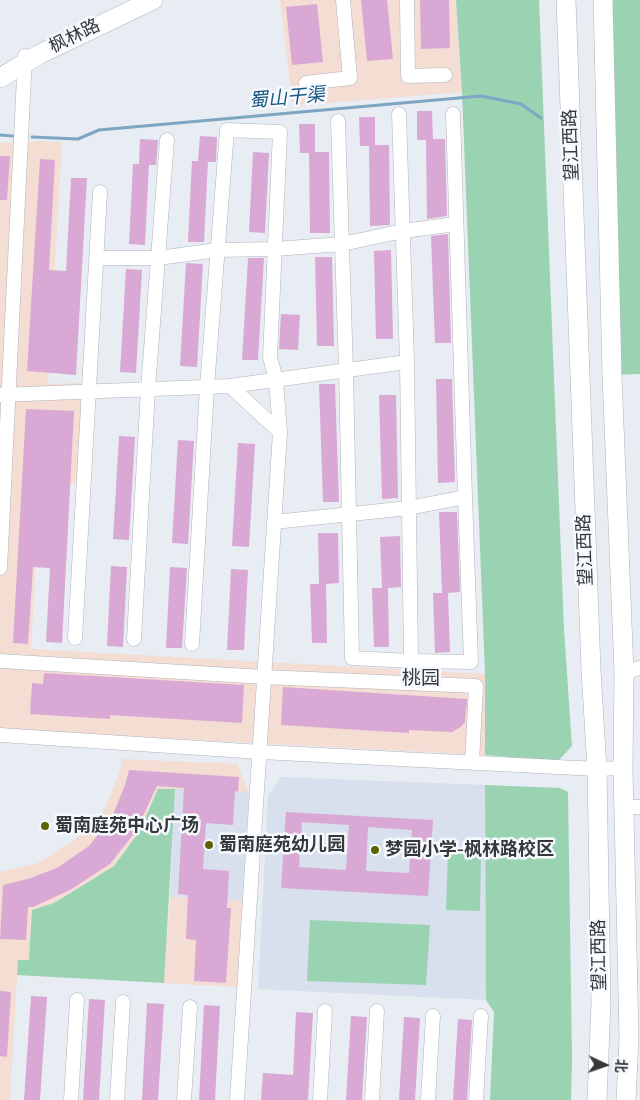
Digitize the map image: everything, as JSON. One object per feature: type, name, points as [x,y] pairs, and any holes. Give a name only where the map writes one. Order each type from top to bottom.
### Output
[{"type":"main road","name":"枫林路","points":[[0,78],[75,23],[128,0]]},
{"type":"main road","name":"枫林路","points":[[0,68],[40,54],[153,0]]},
{"type":"main road","name":"望江西路","points":[[566,0],[591,670],[597,769],[601,1003],[597,1100]]},
{"type":"main road","name":"望江西路","points":[[602,0],[612,375],[632,670],[623,768],[632,807],[634,1034],[626,1100]]},
{"type":"street","points":[[306,83],[350,78],[343,0]]},
{"type":"street","points":[[407,0],[408,76],[445,75]]},
{"type":"street","points":[[0,568],[4,395],[25,58]]},
{"type":"street","points":[[399,114],[407,362],[412,661]]},
{"type":"street","points":[[338,121],[346,370],[352,658],[472,662],[464,497],[453,114]]},
{"type":"street","points":[[192,644],[207,387],[227,130],[280,132],[270,357],[276,380],[280,432],[237,1100]]},
{"type":"street","points":[[134,639],[148,389],[167,140]]},
{"type":"street","points":[[75,638],[100,192]]},
{"type":"street","points":[[96,258],[158,258],[218,250],[275,249],[342,244],[403,231],[456,224]]},
{"type":"street","points":[[4,395],[230,386],[407,362]]},
{"type":"street","points":[[230,386],[280,432]]},
{"type":"street","points":[[274,522],[409,508],[464,497]]},
{"type":"street","points":[[0,661],[264,677],[476,686],[472,762]]},
{"type":"street","points":[[0,735],[597,769],[623,768]]},
{"type":"street","points":[[71,1100],[77,1000]]},
{"type":"street","points":[[117,1100],[123,1002]]},
{"type":"street","points":[[184,1100],[190,1006]]},
{"type":"street","points":[[320,1100],[324,1011]]},
{"type":"street","points":[[372,1100],[377,1011]]},
{"type":"street","points":[[428,1100],[433,1016]]},
{"type":"street","points":[[476,1100],[481,1016]]},
{"type":"shaded area","points":[[280,0],[456,0],[462,92],[293,106]]},
{"type":"shaded area","points":[[62,142],[48,384],[84,383],[79,483],[40,483],[31,649],[485,674],[485,755],[0,730],[0,143]]},
{"type":"shaded area","points":[[122,759],[237,764],[249,793],[158,789],[139,832],[114,866],[54,903],[32,910],[29,960],[18,960],[10,1100],[0,1100],[0,872],[38,863],[75,840],[104,811],[120,771]]},
{"type":"shaded area","name":"梦园小学-枫林路校区","points":[[281,777],[485,785],[486,1000],[258,989],[268,796]]},
{"type":"shaded area","name":"蜀南庭苑幼儿园","points":[[175,789],[249,793],[242,901],[170,897]]},
{"type":"shaded area","points":[[170,897],[242,901],[237,987],[164,983]]},
{"type":"green space","points":[[456,0],[539,0],[564,630],[572,746],[558,761],[485,755],[485,674],[462,92]]},
{"type":"green space","points":[[603,0],[640,0],[640,374],[612,375]]},
{"type":"green space","points":[[485,785],[560,788],[568,792],[571,1100],[490,1100],[494,1012],[486,1000]]},
{"type":"green space","points":[[158,789],[175,789],[164,983],[17,975],[18,960],[29,960],[32,910],[54,903],[114,866],[139,832]]},
{"type":"green space","points":[[448,853],[481,854],[480,911],[446,910]]},
{"type":"green space","points":[[310,920],[430,925],[426,985],[307,981]]},
{"type":"building","points":[[361,0],[387,0],[393,59],[367,61]]},
{"type":"building","points":[[420,0],[449,0],[450,48],[421,49]]},
{"type":"building","points":[[317,4],[323,62],[292,65],[286,7]]},
{"type":"building","points":[[417,111],[432,111],[433,139],[445,139],[447,216],[427,219],[426,140],[417,140]]},
{"type":"building","points":[[359,117],[375,117],[375,145],[389,145],[390,225],[370,226],[369,146],[360,146]]},
{"type":"building","points":[[299,124],[315,124],[315,152],[329,152],[330,233],[310,233],[309,153],[300,153]]},
{"type":"building","points":[[200,136],[217,137],[216,162],[208,162],[204,242],[188,242],[192,161],[198,161]]},
{"type":"building","points":[[140,139],[158,140],[156,165],[149,165],[145,245],[129,244],[133,164],[139,164]]},
{"type":"building","points":[[253,152],[269,153],[265,233],[249,232]]},
{"type":"building","points":[[0,156],[10,156],[7,200],[0,200]]},
{"type":"building","points":[[40,159],[55,160],[49,270],[66,271],[71,178],[87,178],[76,375],[27,371]]},
{"type":"building","points":[[448,234],[451,343],[435,343],[431,236]]},
{"type":"building","points":[[391,250],[393,339],[376,339],[374,251]]},
{"type":"building","points":[[315,257],[332,257],[334,346],[317,346]]},
{"type":"building","points":[[248,258],[264,258],[258,360],[242,360]]},
{"type":"building","points":[[186,263],[203,264],[197,367],[180,366]]},
{"type":"building","points":[[126,269],[142,270],[136,373],[120,372]]},
{"type":"building","points":[[281,314],[300,315],[298,350],[279,349]]},
{"type":"building","points":[[436,379],[452,379],[455,482],[438,483]]},
{"type":"building","points":[[319,384],[335,384],[339,502],[323,502]]},
{"type":"building","points":[[379,395],[396,395],[398,498],[382,499]]},
{"type":"building","points":[[26,409],[74,411],[62,643],[46,642],[50,568],[33,567],[28,644],[13,643]]},
{"type":"building","points":[[119,436],[135,437],[129,540],[113,539]]},
{"type":"building","points":[[178,440],[194,441],[188,544],[172,543]]},
{"type":"building","points":[[238,443],[255,444],[249,547],[232,546]]},
{"type":"building","points":[[439,512],[457,512],[460,592],[448,593],[450,652],[435,653],[433,593],[442,593]]},
{"type":"building","points":[[318,533],[338,533],[339,583],[326,584],[327,643],[312,643],[310,584],[319,584]]},
{"type":"building","points":[[400,536],[401,587],[388,588],[389,647],[374,647],[372,588],[382,588],[380,537]]},
{"type":"building","points":[[111,566],[127,567],[123,647],[107,646]]},
{"type":"building","points":[[170,567],[187,568],[182,648],[166,648]]},
{"type":"building","points":[[231,569],[248,570],[244,650],[227,650]]},
{"type":"building","points":[[44,673],[244,685],[242,723],[110,715],[110,719],[30,714],[32,683],[43,684]]},
{"type":"building","points":[[283,687],[467,699],[465,722],[452,732],[409,730],[409,733],[281,725]]},
{"type":"building","points":[[129,770],[239,777],[238,792],[235,791],[233,825],[206,823],[203,869],[229,871],[227,908],[231,908],[226,983],[194,981],[196,940],[186,939],[188,895],[178,894],[184,788],[157,786],[136,831],[110,864],[70,890],[33,907],[28,907],[26,940],[0,939],[3,885],[28,879],[57,868],[89,846],[112,817]]},
{"type":"building","points":[[286,812],[433,820],[428,896],[281,888]],"holes":[[[302,822],[349,825],[346,870],[299,867]],[[368,827],[412,830],[409,873],[366,871]]]},
{"type":"building","points":[[0,991],[11,992],[7,1057],[0,1056]]},
{"type":"building","points":[[31,996],[47,997],[40,1100],[24,1100]]},
{"type":"building","points":[[89,999],[105,1000],[99,1100],[83,1100]]},
{"type":"building","points":[[147,1003],[164,1004],[158,1100],[142,1100]]},
{"type":"building","points":[[204,1005],[220,1006],[215,1100],[199,1100]]},
{"type":"building","points":[[296,1012],[313,1013],[308,1100],[261,1100],[263,1073],[293,1075]]},
{"type":"building","points":[[351,1016],[367,1017],[362,1100],[346,1100]]},
{"type":"building","points":[[404,1017],[420,1018],[415,1100],[399,1100]]},
{"type":"building","points":[[458,1019],[472,1020],[467,1100],[453,1100]]},
{"type":"waterway","name":"蜀山干渠","points":[[32,137],[78,139],[99,130],[481,96],[521,104],[541,118]]},
{"type":"waterway","name":"蜀山干渠","points":[[0,135],[13,136]]},
{"type":"place","name":"蜀南庭苑中心广场","points":[[45,826]]},
{"type":"place","name":"蜀南庭苑幼儿园","points":[[209,845]]},
{"type":"place","name":"梦园小学-枫林路校区","points":[[375,850]]},
{"type":"district","name":"桃园","points":[[421,679]]}]
